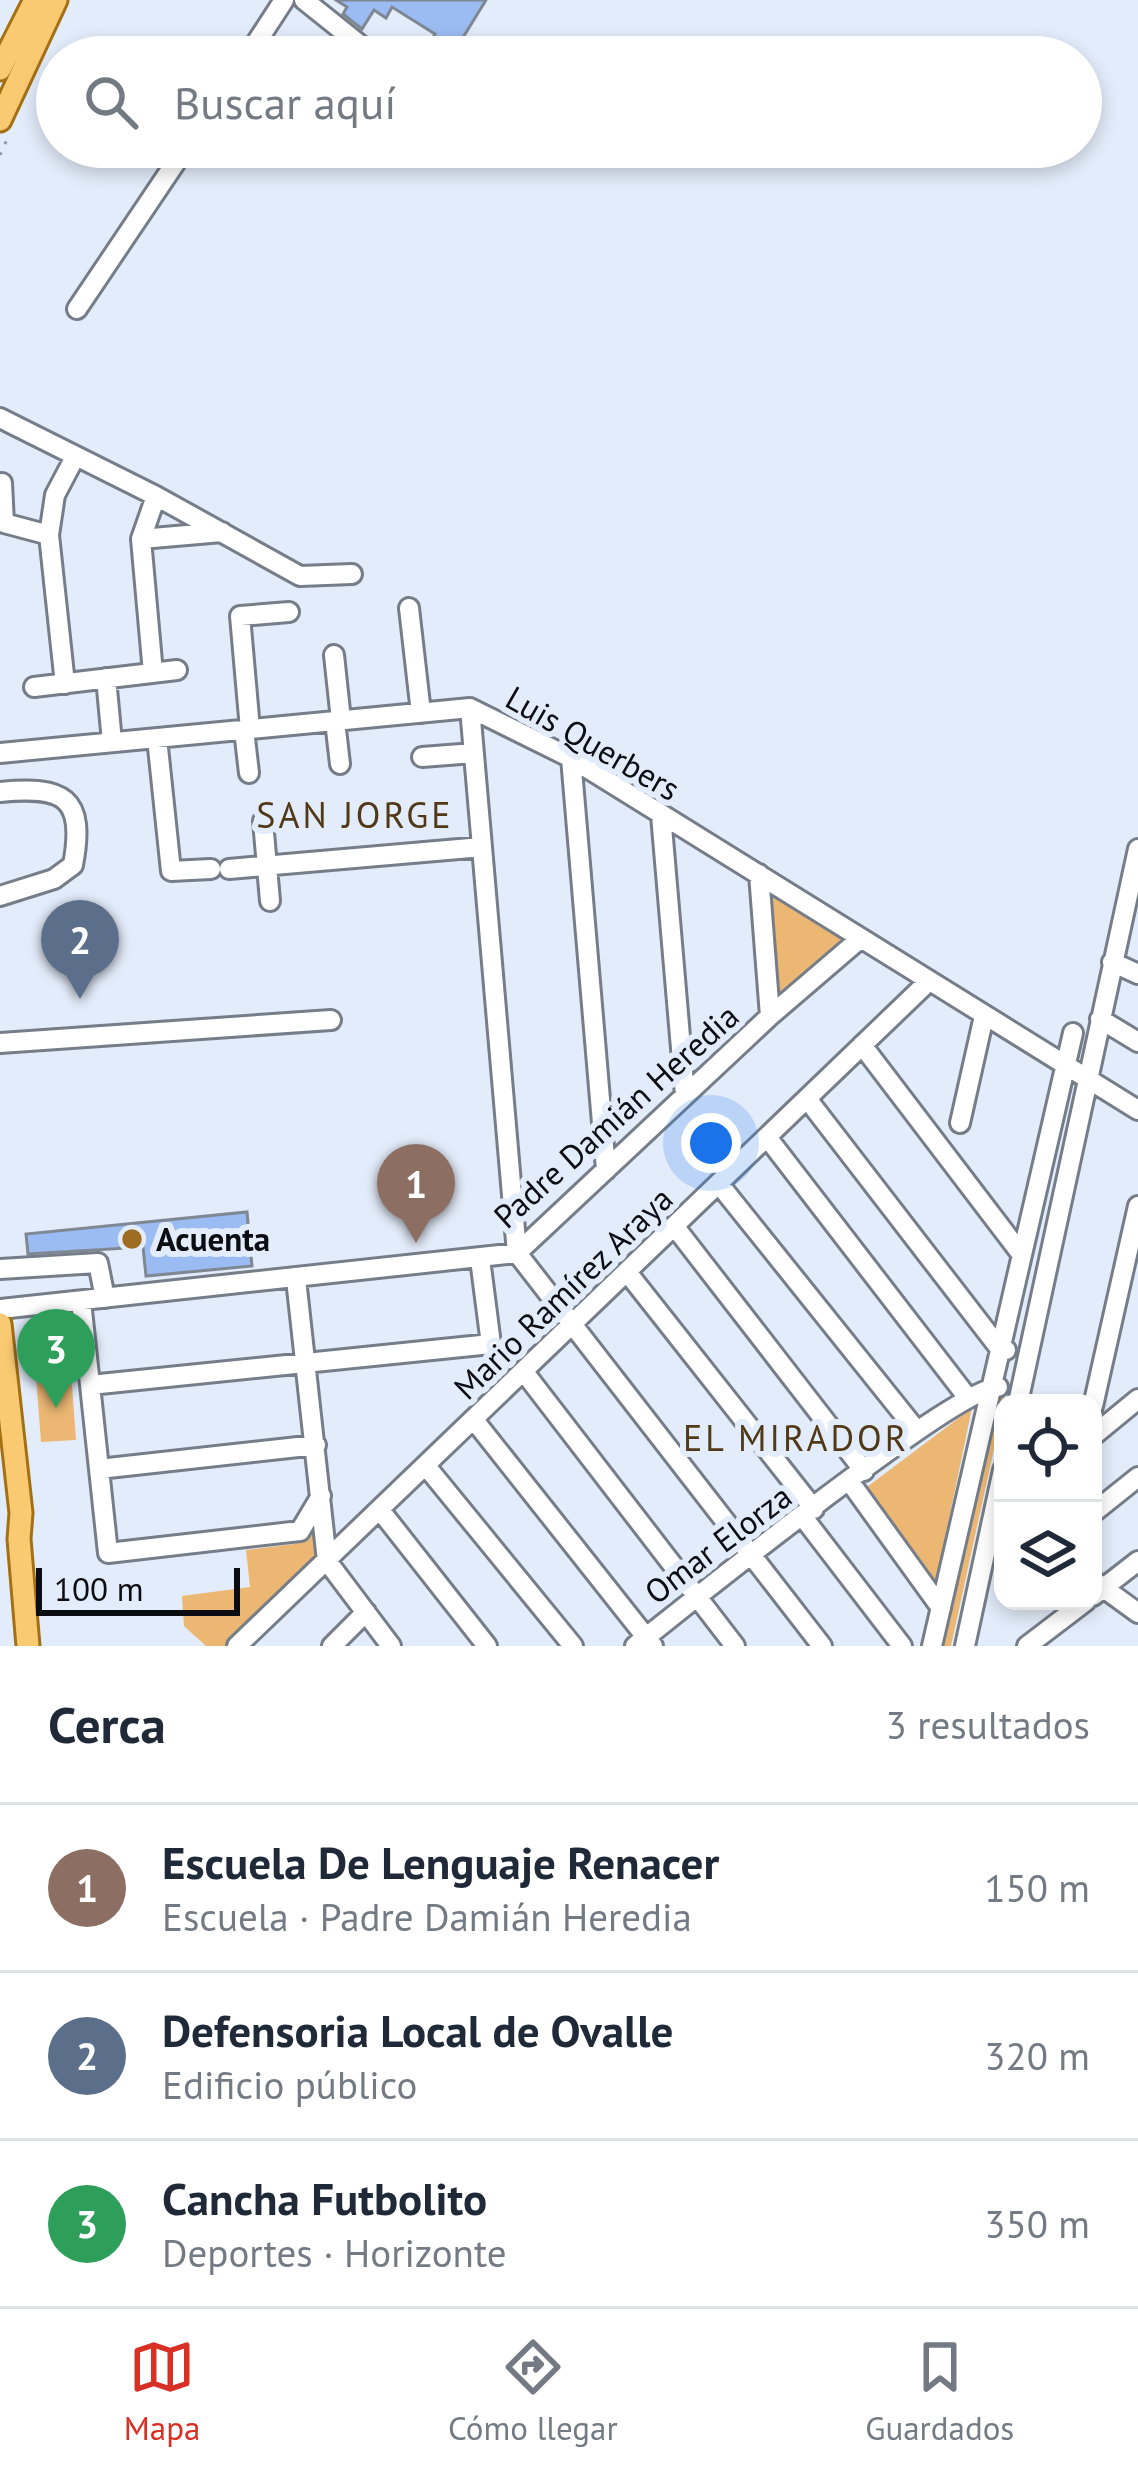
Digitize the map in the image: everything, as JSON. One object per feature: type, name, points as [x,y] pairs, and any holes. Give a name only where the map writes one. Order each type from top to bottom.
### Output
[{"type":"main road","points":[[3,60],[35,0]]},
{"type":"main road","points":[[39,36],[56,0]]},
{"type":"main road","points":[[0,120],[36,43]]},
{"type":"main road","points":[[0,1324],[21,1513],[28,1646]]},
{"type":"main road","points":[[0,1426],[10,1513],[19,1539]]},
{"type":"street","points":[[261,36],[284,0]]},
{"type":"street","points":[[304,0],[349,36]]},
{"type":"street","points":[[76,309],[172,168]]},
{"type":"street","points":[[0,418],[156,496],[300,576],[352,574]]},
{"type":"street","points":[[65,684],[49,535],[56,495],[75,457]]},
{"type":"street","points":[[2,482],[4,523],[49,535]]},
{"type":"street","points":[[153,673],[141,539],[156,496]]},
{"type":"street","points":[[141,539],[222,532]]},
{"type":"street","points":[[409,608],[421,713]]},
{"type":"street","points":[[249,773],[240,616],[290,612]]},
{"type":"street","points":[[334,656],[340,764]]},
{"type":"street","points":[[34,687],[177,670]]},
{"type":"street","points":[[106,678],[112,742]]},
{"type":"street","points":[[470,708],[517,1253],[822,1646]]},
{"type":"street","name":"Luis Querbers","points":[[0,753],[470,708],[571,758],[1138,1110]]},
{"type":"street","points":[[157,738],[171,872],[482,848]]},
{"type":"street","points":[[422,757],[474,753]]},
{"type":"street","points":[[571,758],[606,1170]]},
{"type":"street","points":[[0,792],[51,791],[66,799],[74,813],[76,848],[73,865],[55,879],[0,896]]},
{"type":"street","points":[[661,815],[685,1095]]},
{"type":"street","points":[[263,821],[269,901]]},
{"type":"street","points":[[1020,1394],[1138,850]]},
{"type":"street","name":"Padre Damián Heredia","points":[[759,874],[770,1016]]},
{"type":"street","name":"Padre Damián Heredia","points":[[0,1309],[517,1253],[770,1016],[861,938]]},
{"type":"street","points":[[1112,962],[1138,974]]},
{"type":"street","name":"Mario Ramírez Araya","points":[[237,1646],[928,981]]},
{"type":"street","points":[[960,1123],[984,1016]]},
{"type":"street","points":[[1100,1019],[1138,1042]]},
{"type":"street","points":[[0,1043],[332,1020]]},
{"type":"street","points":[[932,1646],[1073,1033]]},
{"type":"street","points":[[862,1045],[1022,1255]]},
{"type":"street","points":[[808,1100],[1000,1349],[1028,1356]]},
{"type":"street","points":[[767,1137],[968,1398]]},
{"type":"street","points":[[719,1184],[917,1431]]},
{"type":"street","points":[[1096,1394],[1138,1206]]},
{"type":"street","points":[[674,1227],[857,1476],[941,1608]]},
{"type":"street","points":[[89,1385],[491,1344],[481,1259]]},
{"type":"street","points":[[0,1270],[98,1263],[105,1298]]},
{"type":"street","points":[[627,1272],[902,1646]]},
{"type":"street","points":[[296,1279],[327,1561],[391,1646]]},
{"type":"street","points":[[81,1301],[108,1553],[300,1531],[321,1496]]},
{"type":"street","points":[[524,1372],[735,1646]]},
{"type":"street","points":[[992,1385],[1012,1394]]},
{"type":"street","name":"Omar Elorza","points":[[645,1643],[697,1597],[917,1431],[992,1385]]},
{"type":"street","points":[[1102,1429],[1138,1399]]},
{"type":"street","points":[[474,1420],[645,1643]]},
{"type":"street","points":[[99,1469],[316,1445]]},
{"type":"street","points":[[426,1466],[573,1646]]},
{"type":"street","points":[[1102,1506],[1138,1477]]},
{"type":"street","points":[[965,1646],[997,1502]]},
{"type":"street","points":[[380,1510],[487,1646]]},
{"type":"street","points":[[1102,1586],[1138,1561]]},
{"type":"street","points":[[1102,1596],[1138,1613]]},
{"type":"street","points":[[1035,1640],[1071,1610]]},
{"type":"street","points":[[332,1646],[366,1612]]},
{"type":"street","points":[[1035,1640],[1061,1646]]},
{"type":"shaded area","points":[[767,893],[847,941],[776,1003]]},
{"type":"shaded area","points":[[71,1373],[76,1440],[41,1442],[36,1376]]},
{"type":"shaded area","points":[[972,1408],[934,1591],[863,1490]]},
{"type":"shaded area","points":[[994,1409],[994,1449],[951,1646],[940,1646]]},
{"type":"shaded area","points":[[317,1521],[319,1565],[231,1646],[206,1646],[184,1626],[182,1596],[250,1587],[246,1550],[295,1544]]},
{"type":"building","points":[[336,0],[486,0],[464,36],[434,36],[392,7],[386,18],[374,10],[362,29],[343,14],[347,7]]},
{"type":"building","points":[[247,1212],[252,1266],[146,1276],[143,1247],[28,1254],[26,1234]]},
{"type":"place","name":"Defensoria Local de Ovalle","points":[[80,999]]},
{"type":"place","name":"Acuenta","points":[[132,1239]]},
{"type":"place","name":"Escuela De Lenguaje Renacer","points":[[416,1243]]},
{"type":"place","name":"Cancha Futbolito","points":[[56,1408]]},
{"type":"district","name":"SAN JORGE","points":[[355,815]]},
{"type":"district","name":"EL MIRADOR","points":[[796,1438]]}]
